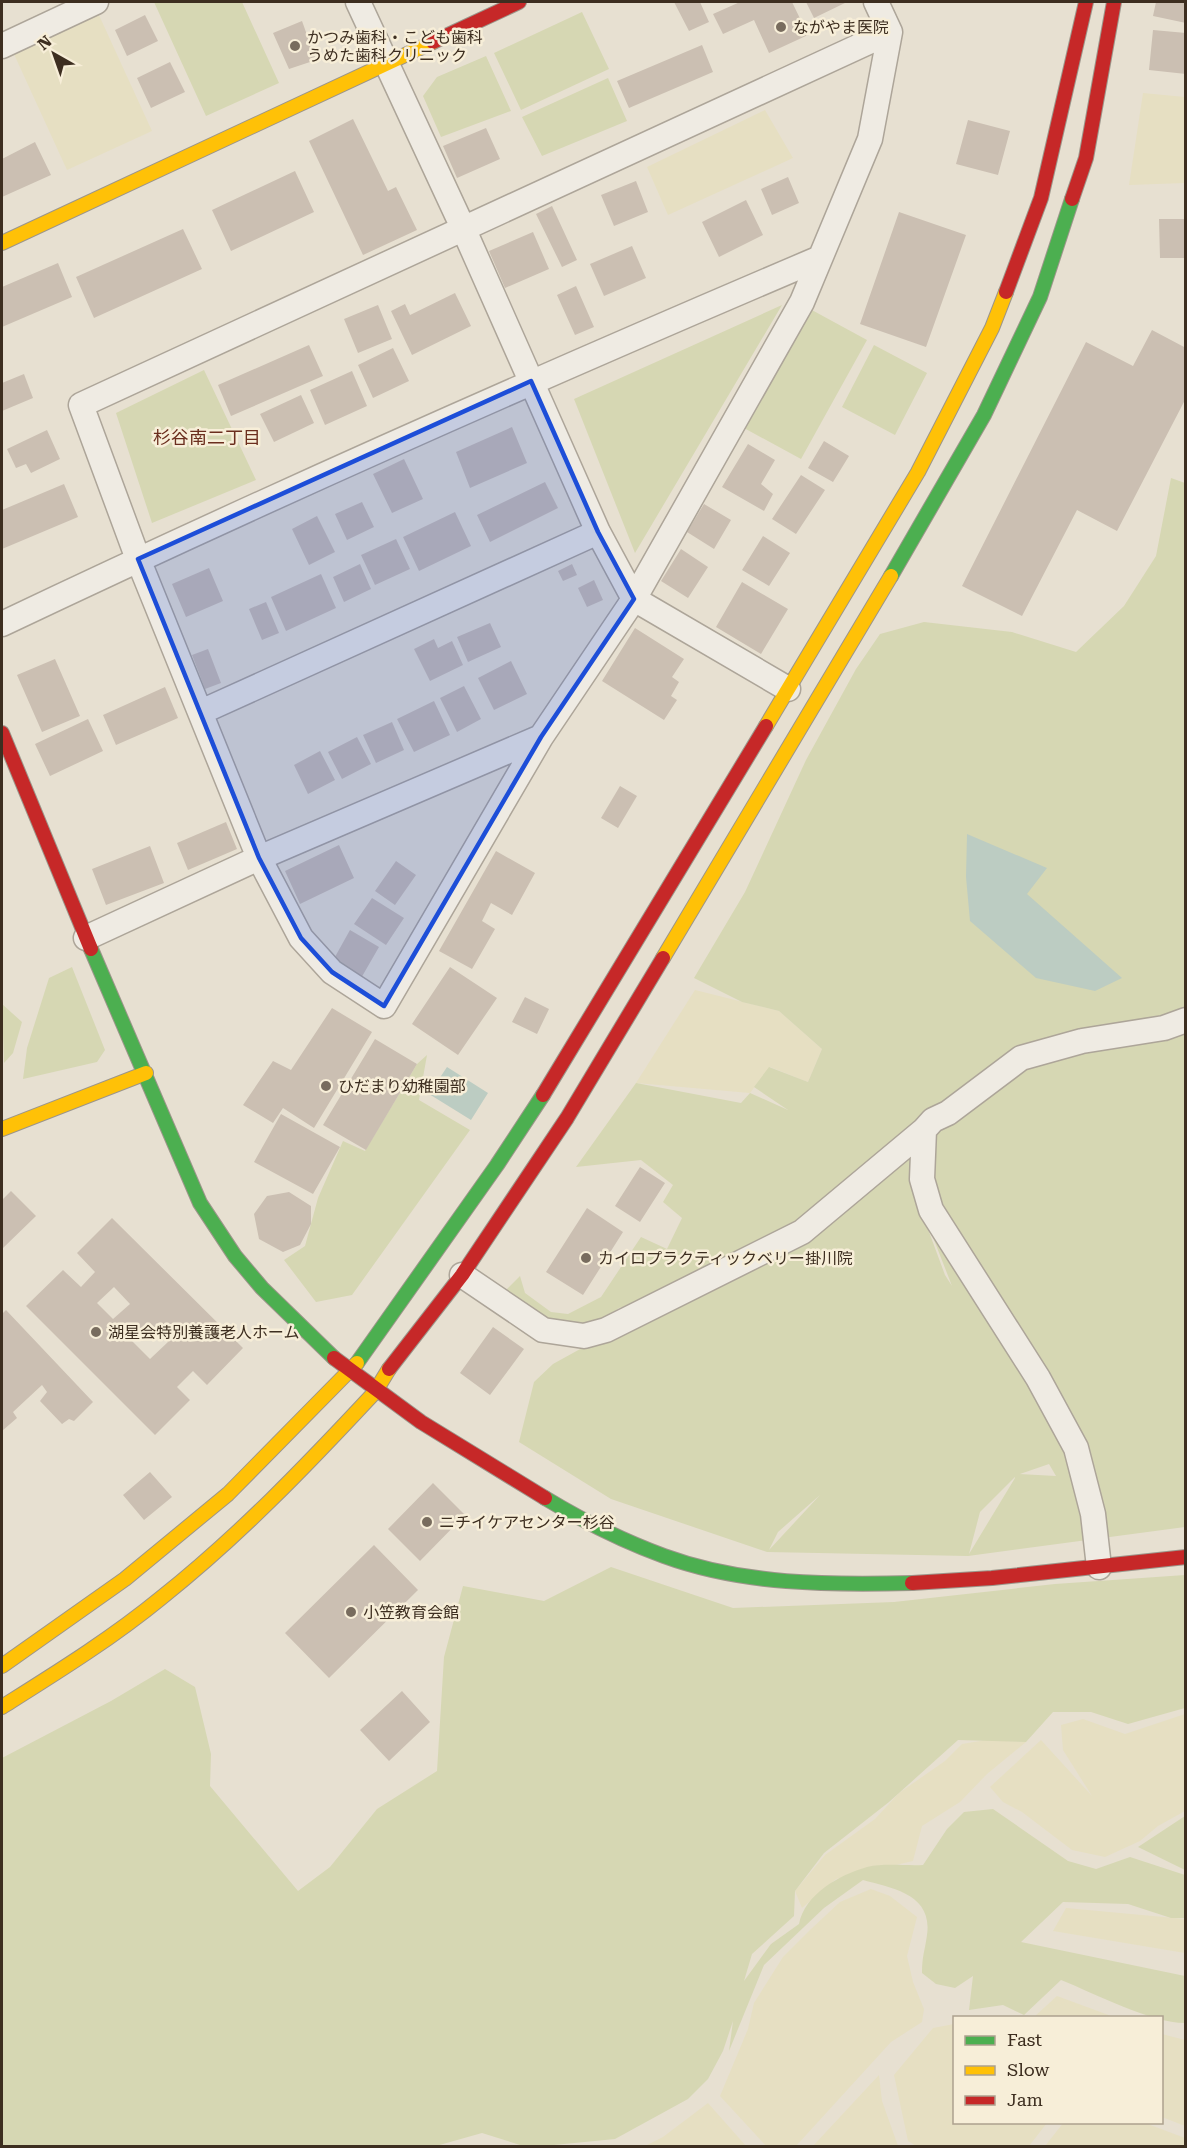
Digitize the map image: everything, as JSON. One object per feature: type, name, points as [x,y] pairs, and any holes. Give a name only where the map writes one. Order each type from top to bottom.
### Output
[{"type":"street","points":[[2,46],[96,2]]},
{"type":"street","points":[[358,2],[465,230],[598,532],[634,599],[788,689]]},
{"type":"street","points":[[2,243],[386,62],[519,2]]},
{"type":"street","points":[[876,2],[890,32],[870,139],[802,302],[634,599],[541,737],[384,1006],[332,972],[301,938],[259,858],[138,559],[81,405],[465,230],[890,32]]},
{"type":"street","points":[[2,1666],[125,1579],[228,1494],[350,1372],[490,1174],[561,1068],[918,472],[992,328],[1041,198],[1086,2]]},
{"type":"street","points":[[2,1707],[76,1660],[186,1577],[277,1495],[375,1392],[395,1360],[462,1275],[567,1118],[916,534],[984,415],[1040,297],[1086,159],[1114,2]]},
{"type":"street","points":[[2,624],[138,559],[531,381],[820,258]]},
{"type":"street","points":[[201,711],[598,532]]},
{"type":"street","points":[[2,733],[86,938],[146,1073],[169,1137],[215,1227],[246,1273],[307,1337],[406,1414],[597,1528],[668,1558],[728,1573],[791,1582],[863,1584],[962,1580],[1185,1557]]},
{"type":"street","points":[[86,938],[259,858],[541,737]]},
{"type":"street","points":[[462,1275],[543,1330],[584,1336],[606,1330],[802,1232],[933,1120],[948,1113],[1021,1058],[1082,1041],[1164,1028],[1185,1020]]},
{"type":"street","points":[[2,1129],[17,1121],[146,1073]]},
{"type":"street","points":[[924,1130],[922,1179],[931,1210],[1038,1378],[1076,1448],[1093,1514],[1099,1567]]},
{"type":"street","points":[[2,1701],[30,1689]]},
{"type":"highlighted area","points":[[531,381],[598,532],[634,599],[541,737],[384,1006],[332,972],[301,938],[259,858],[138,559]]},
{"type":"shaded area","points":[[98,13],[152,131],[67,170],[13,52]]},
{"type":"shaded area","points":[[1143,93],[1185,97],[1185,183],[1129,185]]},
{"type":"shaded area","points":[[765,110],[793,158],[668,215],[647,167]]},
{"type":"shaded area","points":[[967,834],[1047,868],[1027,894],[1122,978],[1095,991],[1036,978],[970,921],[966,877]]},
{"type":"shaded area","points":[[695,990],[779,1011],[822,1049],[808,1082],[770,1067],[750,1093],[636,1083]]},
{"type":"shaded area","points":[[447,1067],[488,1093],[471,1120],[429,1094]]},
{"type":"shaded area","points":[[1185,1714],[1185,1811],[1158,1826],[1140,1841],[1105,1857],[1072,1850],[1022,1812],[1003,1802],[990,1787],[1041,1740],[1092,1796],[1063,1750],[1061,1725],[1083,1719],[1125,1734]]},
{"type":"shaded area","points":[[986,1740],[1026,1742],[987,1774],[960,1802],[922,1826],[913,1861],[836,1879],[802,1908],[795,1891],[825,1855],[875,1819],[899,1793],[945,1761],[962,1744]]},
{"type":"shaded area","points":[[871,1889],[890,1896],[917,1917],[907,1956],[913,1982],[924,2009],[922,2022],[891,2042],[796,2146],[766,2146],[720,2096],[748,2029],[754,2003],[783,1957],[810,1930],[840,1902]]},
{"type":"shaded area","points":[[1066,1908],[1185,1919],[1185,1953],[1053,1931]]},
{"type":"shaded area","points":[[1057,1996],[1111,2016],[1035,2016]]},
{"type":"shaded area","points":[[953,2024],[953,2124],[1046,2124],[1029,2146],[916,2146],[908,2141],[894,2075],[933,2028]]},
{"type":"shaded area","points":[[1163,2034],[1185,2040],[1185,2126],[1163,2117]]},
{"type":"shaded area","points":[[879,2075],[882,2101],[898,2146],[813,2146]]},
{"type":"shaded area","points":[[708,2103],[746,2146],[645,2146],[663,2137]]},
{"type":"shaded area","points":[[1062,2124],[1148,2124],[1185,2138],[1185,2146],[1045,2146]]},
{"type":"green space","points":[[154,2],[242,2],[279,83],[206,116]]},
{"type":"green space","points":[[582,12],[609,69],[521,110],[494,53]]},
{"type":"green space","points":[[486,56],[511,111],[441,137],[423,96],[437,77]]},
{"type":"green space","points":[[608,78],[627,121],[542,156],[522,117]]},
{"type":"green space","points":[[782,305],[635,553],[574,399]]},
{"type":"green space","points":[[810,309],[867,340],[801,459],[744,428]]},
{"type":"green space","points":[[874,345],[927,373],[895,435],[842,407]]},
{"type":"green space","points":[[204,370],[256,480],[152,523],[116,413]]},
{"type":"green space","points":[[1171,478],[1185,483],[1185,1527],[968,1556],[767,1552],[611,1499],[519,1442],[534,1382],[553,1364],[696,1285],[619,1308],[592,1327],[563,1333],[503,1293],[520,1276],[525,1293],[551,1312],[568,1314],[601,1297],[641,1237],[667,1249],[682,1218],[663,1202],[673,1185],[641,1160],[576,1167],[636,1083],[741,1103],[750,1093],[788,1110],[754,1087],[769,1067],[808,1082],[822,1049],[779,1011],[742,1002],[694,978],[745,892],[806,760],[856,669],[880,634],[924,622],[1012,632],[1076,652],[1124,606],[1156,556]],"holes":[[[912,1186],[952,1286],[945,1275]],[[1049,1464],[1056,1476],[1019,1474]],[[1015,1477],[969,1554],[980,1512]],[[820,1495],[769,1550],[778,1532]]]},
{"type":"green space","points":[[72,967],[105,1050],[97,1062],[23,1079],[27,1048],[49,978]]},
{"type":"green space","points":[[2,1004],[22,1022],[13,1053],[4,1063]]},
{"type":"green space","points":[[427,1055],[419,1100],[470,1130],[352,1295],[316,1302],[284,1260],[305,1246],[318,1198],[343,1141],[365,1151],[417,1064]]},
{"type":"green space","points":[[611,1567],[733,1608],[894,1602],[1055,1584],[1185,1575],[1185,1708],[1128,1724],[1091,1712],[1053,1712],[1026,1742],[958,1740],[889,1802],[824,1853],[795,1891],[794,1916],[752,1954],[744,1981],[771,1944],[799,1924],[808,1904],[825,1887],[845,1875],[867,1867],[923,1865],[947,1829],[964,1812],[993,1809],[1068,1861],[1096,1869],[1130,1857],[1185,1875],[1185,1918],[1171,1918],[1128,1904],[1063,1902],[1021,1942],[1185,1976],[1185,2023],[1163,2020],[1163,2016],[1140,2013],[1061,1980],[1024,2015],[1003,2005],[969,2010],[973,1976],[955,1988],[936,1984],[922,1973],[927,1935],[924,1910],[908,1895],[898,1890],[863,1880],[824,1908],[764,1965],[729,2051],[733,2021],[723,2051],[708,2079],[688,2099],[615,2139],[554,2145],[520,2145],[482,2133],[436,2146],[2,2146],[2,1758],[111,1701],[165,1669],[195,1687],[211,1754],[210,1786],[298,1891],[330,1867],[377,1809],[437,1771],[444,1657],[463,1586],[544,1601]]},
{"type":"green space","points":[[1185,1816],[1185,1870],[1138,1847]]},
{"type":"building","points":[[674,2],[700,2],[709,22],[689,31]]},
{"type":"building","name":"ながやま医院","points":[[740,2],[792,2],[808,35],[769,53],[754,20],[723,34],[713,14]]},
{"type":"building","points":[[806,2],[847,2],[814,18]]},
{"type":"building","points":[[1156,2],[1186,2],[1186,23],[1153,16]]},
{"type":"building","points":[[145,15],[158,41],[127,56],[115,30]]},
{"type":"building","name":"かつみ歯科・こども歯科 うめた歯科クリニック","points":[[302,21],[316,60],[289,69],[273,33]]},
{"type":"building","points":[[1153,30],[1186,33],[1186,74],[1149,70]]},
{"type":"building","points":[[702,45],[713,72],[629,108],[617,81]]},
{"type":"building","points":[[170,62],[185,92],[151,108],[137,78]]},
{"type":"building","points":[[353,119],[388,191],[396,187],[417,230],[363,255],[309,141]]},
{"type":"building","points":[[968,120],[1010,131],[998,175],[956,164]]},
{"type":"building","points":[[486,128],[500,159],[457,178],[443,146]]},
{"type":"building","points":[[35,142],[51,175],[2,197],[2,159]]},
{"type":"building","points":[[295,171],[314,212],[231,251],[212,210]]},
{"type":"building","points":[[788,177],[799,203],[772,215],[761,189]]},
{"type":"building","points":[[636,181],[648,212],[614,226],[601,195]]},
{"type":"building","points":[[746,200],[763,235],[719,257],[702,222]]},
{"type":"building","points":[[552,206],[577,260],[562,267],[536,214]]},
{"type":"building","points":[[899,212],[966,235],[926,347],[860,324]]},
{"type":"building","points":[[1159,219],[1186,219],[1186,258],[1160,258]]},
{"type":"building","points":[[183,229],[202,269],[94,318],[76,277]]},
{"type":"building","points":[[533,232],[549,269],[505,288],[489,251]]},
{"type":"building","points":[[632,246],[646,278],[604,296],[590,264]]},
{"type":"building","points":[[58,263],[72,297],[2,327],[2,287]]},
{"type":"building","points":[[576,286],[594,327],[575,335],[557,295]]},
{"type":"building","points":[[455,293],[471,326],[412,355],[391,311],[405,304],[410,315]]},
{"type":"building","points":[[378,305],[392,339],[358,353],[344,319]]},
{"type":"building","points":[[1152,330],[1186,348],[1186,398],[1117,531],[1077,510],[1022,616],[962,586],[1086,342],[1133,366]]},
{"type":"building","points":[[309,345],[323,376],[231,416],[218,385]]},
{"type":"building","points":[[393,348],[409,381],[373,398],[358,365]]},
{"type":"building","points":[[352,371],[367,406],[325,425],[310,390]]},
{"type":"building","points":[[24,374],[33,398],[2,411],[2,383]]},
{"type":"building","points":[[301,395],[314,423],[274,442],[260,414]]},
{"type":"building","points":[[512,427],[527,463],[470,488],[456,452]]},
{"type":"building","points":[[47,430],[60,459],[31,473],[26,464],[16,468],[7,449]]},
{"type":"building","points":[[824,441],[849,456],[833,482],[808,468]]},
{"type":"building","points":[[748,444],[775,460],[761,484],[773,494],[764,511],[722,487]]},
{"type":"building","points":[[404,459],[423,499],[392,513],[373,474]]},
{"type":"building","points":[[801,475],[825,490],[796,534],[772,519]]},
{"type":"building","points":[[545,482],[558,508],[490,542],[477,515]]},
{"type":"building","points":[[64,484],[78,517],[2,549],[2,510]]},
{"type":"building","points":[[362,502],[374,527],[347,540],[335,514]]},
{"type":"building","points":[[704,504],[731,520],[714,549],[687,532]]},
{"type":"building","points":[[455,512],[471,546],[419,571],[403,537]]},
{"type":"building","points":[[317,516],[335,552],[309,565],[292,529]]},
{"type":"building","points":[[763,536],[790,553],[769,586],[742,570]]},
{"type":"building","points":[[396,539],[410,569],[375,585],[361,555]]},
{"type":"building","points":[[681,549],[708,567],[688,598],[661,581]]},
{"type":"building","points":[[360,564],[371,589],[344,602],[333,577]]},
{"type":"building","points":[[572,564],[577,575],[563,581],[558,571]]},
{"type":"building","points":[[209,568],[223,601],[186,617],[172,584]]},
{"type":"building","points":[[321,574],[336,608],[286,631],[271,597]]},
{"type":"building","points":[[594,580],[603,600],[587,607],[578,588]]},
{"type":"building","points":[[742,582],[788,609],[761,654],[716,627]]},
{"type":"building","points":[[266,602],[279,633],[262,640],[249,609]]},
{"type":"building","points":[[490,623],[501,647],[468,662],[457,637]]},
{"type":"building","points":[[635,628],[684,659],[672,677],[679,682],[671,696],[677,700],[664,720],[602,681]]},
{"type":"building","points":[[434,639],[438,648],[452,641],[463,665],[430,681],[414,649]]},
{"type":"building","points":[[208,649],[221,683],[205,689],[192,655]]},
{"type":"building","points":[[55,659],[80,716],[42,732],[17,675]]},
{"type":"building","points":[[511,661],[527,694],[494,710],[478,678]]},
{"type":"building","points":[[464,686],[481,719],[457,732],[440,698]]},
{"type":"building","points":[[165,687],[178,718],[116,745],[103,715]]},
{"type":"building","points":[[434,701],[450,735],[414,752],[397,719]]},
{"type":"building","points":[[88,719],[103,751],[50,776],[35,744]]},
{"type":"building","points":[[392,722],[404,750],[376,763],[363,735]]},
{"type":"building","points":[[357,737],[371,764],[342,779],[328,752]]},
{"type":"building","points":[[320,751],[335,780],[308,794],[294,765]]},
{"type":"building","points":[[620,786],[637,796],[618,828],[601,818]]},
{"type":"building","points":[[226,822],[237,849],[188,870],[177,843]]},
{"type":"building","points":[[339,845],[354,878],[300,904],[285,871]]},
{"type":"building","points":[[150,846],[164,883],[106,905],[92,869]]},
{"type":"building","points":[[496,851],[535,873],[512,915],[491,903],[482,921],[495,929],[472,969],[439,951]]},
{"type":"building","points":[[396,861],[416,875],[395,905],[375,891]]},
{"type":"building","points":[[372,898],[404,918],[386,945],[354,924]]},
{"type":"building","points":[[350,930],[379,947],[360,980],[331,964]]},
{"type":"building","points":[[450,967],[497,998],[458,1055],[412,1024]]},
{"type":"building","points":[[525,997],[549,1009],[537,1034],[512,1022]]},
{"type":"building","points":[[332,1008],[372,1032],[314,1128],[283,1108],[273,1123],[243,1105],[273,1061],[291,1070]]},
{"type":"building","points":[[375,1039],[417,1064],[366,1150],[323,1125]]},
{"type":"building","points":[[281,1114],[340,1147],[313,1194],[254,1162]]},
{"type":"building","points":[[640,1167],[665,1183],[640,1222],[615,1206]]},
{"type":"building","points":[[11,1191],[36,1216],[2,1249],[2,1200]]},
{"type":"building","points":[[289,1192],[311,1206],[311,1224],[300,1245],[283,1252],[259,1239],[254,1214],[267,1196]]},
{"type":"building","points":[[587,1208],[623,1232],[583,1295],[546,1272]]},
{"type":"building","name":"湖星会特別養護老人ホーム","points":[[112,1218],[243,1348],[207,1385],[193,1371],[177,1387],[190,1400],[155,1435],[26,1306],[63,1270],[81,1287],[95,1272],[77,1253]],"holes":[[[114,1287],[130,1304],[113,1319],[97,1303]],[[149,1323],[168,1342],[150,1359],[132,1341]]]},
{"type":"building","points":[[6,1310],[93,1402],[74,1421],[69,1419],[62,1424],[40,1401],[47,1392],[42,1385],[13,1412],[17,1418],[2,1431],[2,1314]]},
{"type":"building","points":[[493,1327],[524,1349],[490,1395],[460,1373]]},
{"type":"building","points":[[150,1472],[172,1497],[144,1520],[123,1495]]},
{"type":"building","name":"ニチイケアセンター杉谷","points":[[433,1483],[465,1515],[420,1561],[388,1529]]},
{"type":"building","name":"小笠教育会館","points":[[374,1545],[418,1590],[329,1678],[285,1633]]},
{"type":"building","points":[[402,1691],[430,1722],[389,1761],[360,1730]]},
{"type":"traffic: fast","points":[[891,576],[984,415],[1040,297],[1072,199]]},
{"type":"traffic: fast","points":[[91,949],[200,1203],[235,1256],[262,1288],[334,1358]]},
{"type":"traffic: fast","points":[[357,1363],[497,1165],[543,1095]]},
{"type":"traffic: fast","points":[[545,1498],[633,1544],[694,1566],[724,1573],[818,1583],[912,1583]]},
{"type":"traffic: slow","points":[[2,243],[433,42]]},
{"type":"traffic: slow","points":[[766,726],[918,472],[992,328],[1006,292]]},
{"type":"traffic: slow","points":[[663,958],[891,576]]},
{"type":"traffic: slow","points":[[2,1129],[146,1073]]},
{"type":"traffic: slow","points":[[2,1666],[125,1579],[228,1494],[357,1363]]},
{"type":"traffic: slow","points":[[2,1707],[123,1628],[218,1550],[298,1473],[375,1392],[389,1369]]},
{"type":"traffic: jam","points":[[433,42],[519,2]]},
{"type":"traffic: jam","points":[[1006,292],[1041,198],[1086,2]]},
{"type":"traffic: jam","points":[[1072,199],[1086,158],[1114,2]]},
{"type":"traffic: jam","points":[[543,1095],[766,726]]},
{"type":"traffic: jam","points":[[2,733],[91,949]]},
{"type":"traffic: jam","points":[[389,1369],[462,1275],[567,1118],[663,958]]},
{"type":"traffic: jam","points":[[334,1358],[421,1422],[545,1498]]},
{"type":"traffic: jam","points":[[912,1583],[992,1578],[1186,1557]]},
{"type":"place","name":"ながやま医院","points":[[781,27]]},
{"type":"place","name":"かつみ歯科・こども歯科 うめた歯科クリニック","points":[[295,46]]},
{"type":"place","name":"ひだまり幼稚園部","points":[[326,1086]]},
{"type":"place","name":"カイロプラクティックベリー掛川院","points":[[586,1258]]},
{"type":"place","name":"湖星会特別養護老人ホーム","points":[[96,1332]]},
{"type":"place","name":"ニチイケアセンター杉谷","points":[[427,1522]]},
{"type":"place","name":"小笠教育会館","points":[[351,1612]]},
{"type":"district","name":"杉谷南二丁目","points":[[207,438]]}]
